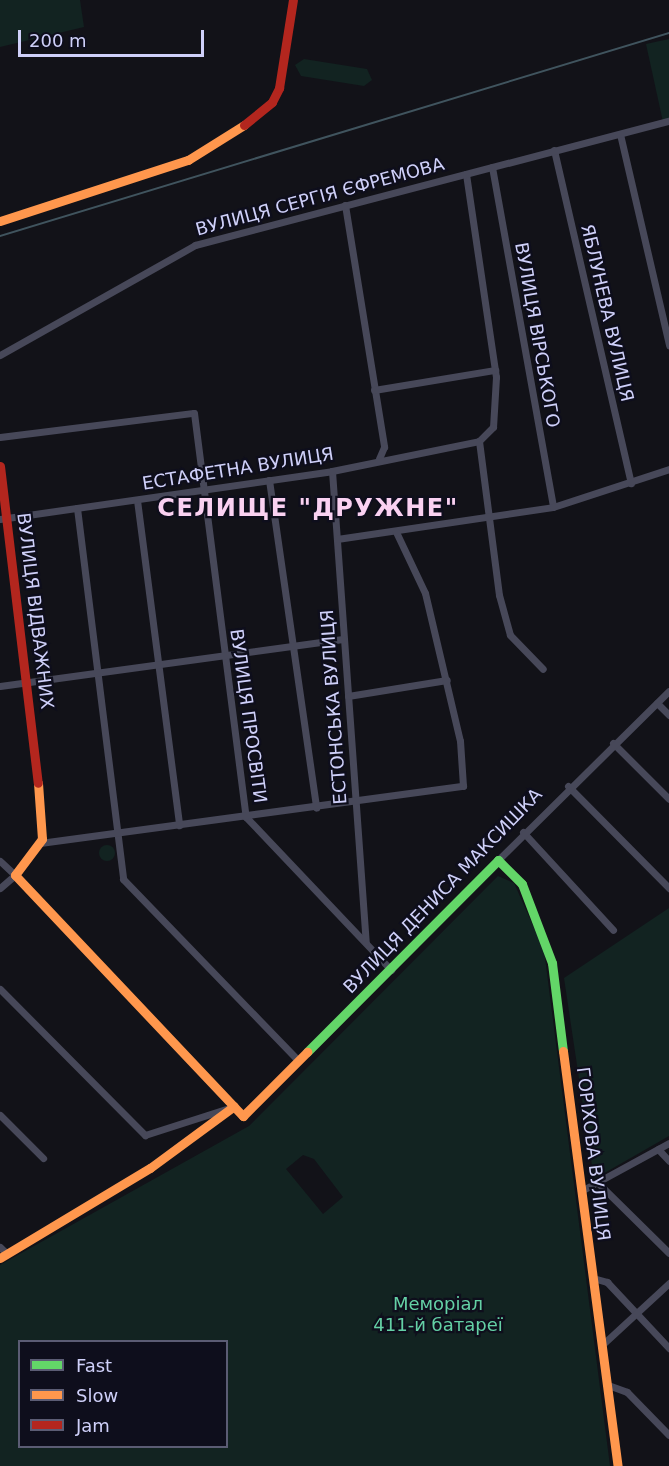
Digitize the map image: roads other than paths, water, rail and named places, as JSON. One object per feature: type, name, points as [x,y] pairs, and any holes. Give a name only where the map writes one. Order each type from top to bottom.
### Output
[{"type":"street","points":[[0,221],[203,151],[272,102],[282,79],[293,0]]},
{"type":"street","name":"ВУЛИЦЯ СЕРГІЯ ЄФРЕМОВА","points":[[0,355],[195,245],[669,121]]},
{"type":"street","points":[[620,134],[669,345]]},
{"type":"street","name":"ЯБЛУНЕВА ВУЛИЦЯ","points":[[554,150],[631,483]]},
{"type":"street","name":"ВУЛИЦЯ ВІРСЬКОГО","points":[[492,167],[553,507]]},
{"type":"street","points":[[466,174],[495,370],[493,427],[479,441],[488,519],[507,629],[543,669]]},
{"type":"street","points":[[345,205],[384,447],[379,459]]},
{"type":"street","points":[[374,390],[495,370]]},
{"type":"street","name":"ВУЛИЦЯ ПРОСВІТИ","points":[[0,437],[191,411],[196,417],[223,654],[246,817],[392,970]]},
{"type":"street","name":"ЕСТАФЕТНА ВУЛИЦЯ","points":[[3,518],[332,471],[379,459],[479,441]]},
{"type":"street","name":"ВУЛИЦЯ ВІДВАЖНИХ","points":[[0,466],[3,518],[28,682],[43,824],[40,843]]},
{"type":"street","points":[[337,539],[488,519],[553,507],[669,469]]},
{"type":"street","name":"ЕСТОНСЬКА ВУЛИЦЯ","points":[[332,471],[366,942]]},
{"type":"street","points":[[269,480],[316,808]]},
{"type":"street","points":[[137,500],[179,825]]},
{"type":"street","points":[[76,508],[116,834],[125,882],[299,1061]]},
{"type":"street","points":[[0,888],[15,875],[40,843],[316,808],[463,786],[447,680],[425,593],[396,532]]},
{"type":"street","points":[[0,686],[343,639]]},
{"type":"street","points":[[348,696],[447,680]]},
{"type":"street","name":"ВУЛИЦЯ ДЕНИСА МАКСИШКА","points":[[234,1106],[243,1116],[392,970],[568,786],[669,691]]},
{"type":"street","points":[[657,703],[669,715]]},
{"type":"street","points":[[613,743],[669,799]]},
{"type":"street","points":[[568,786],[669,888]]},
{"type":"street","points":[[524,832],[613,930]]},
{"type":"street","name":"ГОРІХОВА ВУЛИЦЯ","points":[[498,860],[522,885],[546,940],[618,1466]]},
{"type":"street","points":[[0,861],[234,1106]]},
{"type":"street","points":[[0,989],[145,1135],[234,1106]]},
{"type":"street","points":[[2,1253],[195,1138],[234,1106]]},
{"type":"street","points":[[0,1115],[44,1158]]},
{"type":"street","points":[[581,1191],[669,1143]]},
{"type":"street","points":[[658,1149],[669,1161]]},
{"type":"street","points":[[597,1182],[669,1253]]},
{"type":"street","points":[[593,1278],[604,1280],[669,1348]]},
{"type":"street","points":[[603,1344],[669,1283]]},
{"type":"street","points":[[608,1385],[627,1392],[669,1435]]},
{"type":"tram line","points":[[0,236],[669,33]]},
{"type":"district","name":"СЕЛИЩЕ \"ДРУЖНЕ\"","points":[[308,509]]},
{"type":"park label","name":"Меморіал 411-й батареї","points":[[438,1315]]}]
